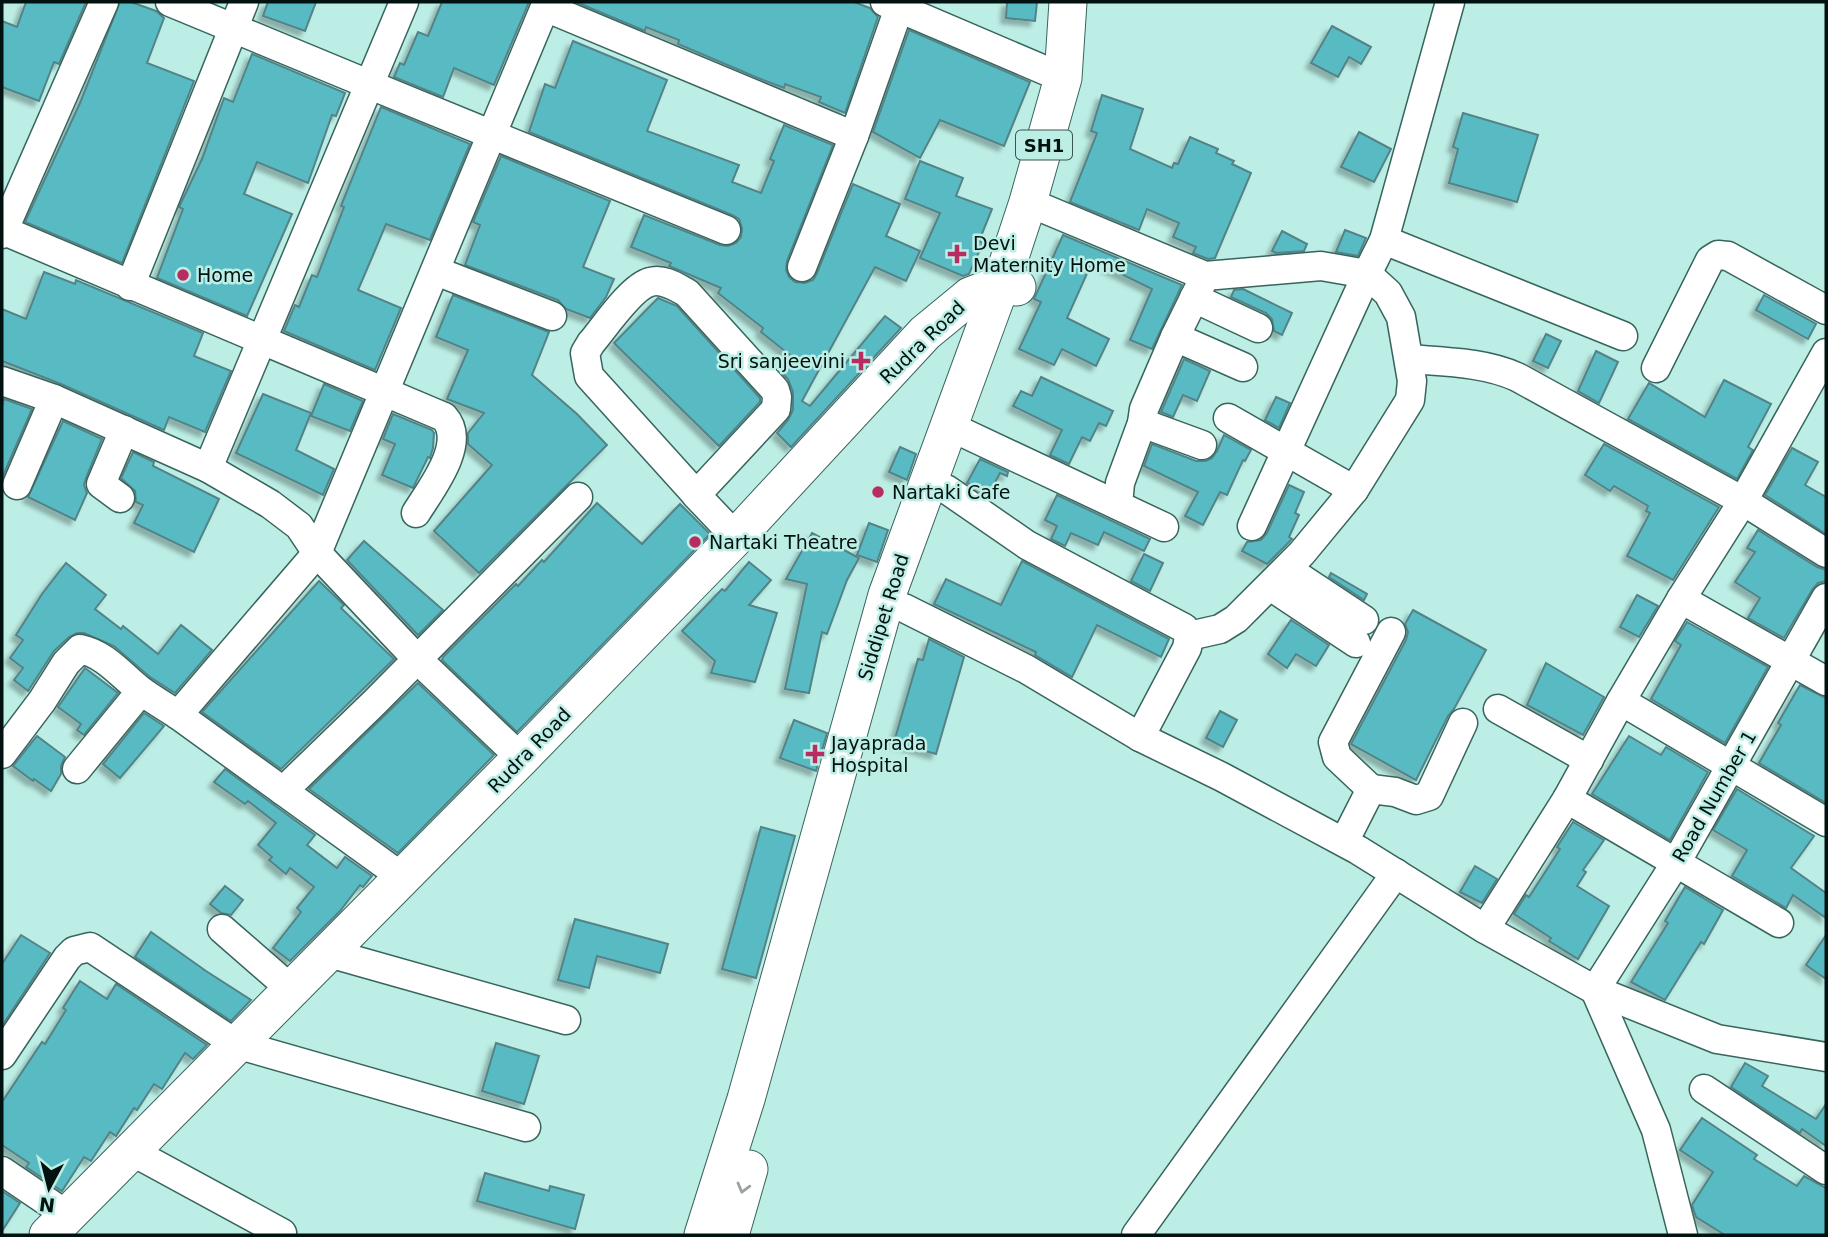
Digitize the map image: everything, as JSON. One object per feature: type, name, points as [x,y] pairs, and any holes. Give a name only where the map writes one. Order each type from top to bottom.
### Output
[{"type":"main road","name":"Siddipet Road","points":[[730,1235],[904,608],[966,434],[1035,206],[1063,78],[1068,2]]},
{"type":"main road","name":"Siddipet Road","points":[[1035,206],[1066,139],[1083,66],[1090,2]]},
{"type":"main road","name":"Siddipet Road","points":[[703,1235],[746,1099],[887,595],[973,361],[1009,286]]},
{"type":"main road","name":"Rudra Road","points":[[58,1225],[236,1044],[330,953],[736,537],[925,333],[970,296],[1009,286]]},
{"type":"main road","points":[[925,333],[973,361]]},
{"type":"street","points":[[104,2],[2,231],[444,417],[451,432],[449,457],[416,513]]},
{"type":"street","points":[[170,2],[491,136],[726,230]]},
{"type":"street","points":[[130,286],[244,2]]},
{"type":"street","points":[[208,468],[404,2]]},
{"type":"street","points":[[1252,526],[1384,240],[1450,2]]},
{"type":"street","points":[[178,715],[317,553],[546,4],[854,136]]},
{"type":"street","points":[[802,267],[854,136],[892,5],[1063,78]]},
{"type":"street","points":[[1035,206],[1200,287],[1258,328]]},
{"type":"street","points":[[1384,240],[1623,336]]},
{"type":"street","points":[[1656,368],[1710,260],[1718,255],[1728,256],[1826,310]]},
{"type":"street","points":[[1189,636],[1220,629],[1236,620],[1303,553],[1354,490],[1410,400],[1412,381],[1401,317],[1388,293],[1367,274],[1321,266],[1200,287]]},
{"type":"street","points":[[436,271],[552,316]]},
{"type":"street","points":[[696,495],[776,409],[777,397],[775,390],[687,293],[668,282],[651,281],[638,288],[591,343],[585,353],[589,376],[696,495],[736,537]]},
{"type":"street","points":[[1118,505],[1120,483],[1142,423],[1144,409],[1200,287]]},
{"type":"street","points":[[1175,337],[1243,367]]},
{"type":"street","points":[[1485,929],[1567,799],[1621,701],[1743,501],[1826,354]]},
{"type":"street","points":[[1409,359],[1500,370],[1743,501],[1826,553]]},
{"type":"street","points":[[2,381],[54,399],[208,468],[270,504],[299,526],[317,553],[417,659],[521,758]]},
{"type":"street","points":[[17,485],[54,399]]},
{"type":"street","points":[[1228,418],[1354,490]]},
{"type":"street","points":[[1142,423],[1202,445]]},
{"type":"street","points":[[120,498],[101,484],[124,430]]},
{"type":"street","points":[[966,434],[1164,527]]},
{"type":"street","points":[[946,489],[1027,545],[1184,628],[1189,636],[1187,648],[1140,737]]},
{"type":"street","points":[[283,791],[578,497]]},
{"type":"street","points":[[1278,578],[1360,631]]},
{"type":"street","name":"Road Number 1","points":[[1595,990],[1677,861],[1826,598]]},
{"type":"street","points":[[1681,599],[1826,681]]},
{"type":"street","points":[[904,608],[1026,669],[1140,737],[1344,842],[1485,929],[1595,990],[1717,1038],[1826,1057]]},
{"type":"street","points":[[1391,632],[1334,742],[1338,757],[1371,789],[1416,800],[1429,796],[1463,723]]},
{"type":"street","points":[[2,754],[66,663],[80,649],[90,651],[110,663],[141,691],[402,877]]},
{"type":"street","points":[[77,769],[141,691]]},
{"type":"street","points":[[1621,701],[1826,821]]},
{"type":"street","points":[[1498,709],[1589,760]]},
{"type":"street","points":[[1344,842],[1371,789]]},
{"type":"street","points":[[1567,799],[1779,923]]},
{"type":"street","points":[[1136,1235],[1396,873]]},
{"type":"street","points":[[222,929],[292,990]]},
{"type":"street","points":[[2,1055],[67,958],[81,947],[90,947],[236,1044],[526,1127]]},
{"type":"street","points":[[330,953],[566,1020]]},
{"type":"street","points":[[1595,990],[1657,1130],[1683,1235]]},
{"type":"street","points":[[1704,1089],[1826,1170]]},
{"type":"street","points":[[131,1151],[286,1234]]},
{"type":"street","points":[[2,1171],[58,1225]]},
{"type":"building","points":[[26,2],[86,2],[59,64],[54,62],[39,101],[2,87],[2,21],[17,27]]},
{"type":"building","points":[[120,2],[131,2],[156,11],[164,18],[147,63],[194,81],[122,263],[25,222],[80,103]]},
{"type":"building","points":[[268,2],[316,2],[305,31],[263,16]]},
{"type":"building","points":[[442,2],[529,2],[494,85],[454,68],[443,97],[394,77],[400,63],[404,65],[418,32],[428,36]]},
{"type":"building","points":[[576,2],[854,2],[870,8],[878,17],[845,113],[819,102],[821,97],[758,78],[678,44],[679,40],[646,27],[645,31]]},
{"type":"building","points":[[1007,2],[1037,2],[1035,21],[1006,18]]},
{"type":"building","points":[[1332,26],[1371,47],[1361,64],[1349,57],[1338,77],[1311,63]]},
{"type":"building","points":[[909,30],[1030,82],[1004,146],[940,120],[920,158],[873,132]]},
{"type":"building","points":[[573,41],[667,80],[647,131],[739,165],[732,182],[761,193],[774,161],[770,159],[784,125],[833,145],[787,261],[786,270],[795,282],[813,280],[853,184],[900,204],[886,236],[920,251],[906,281],[875,267],[802,401],[810,406],[885,316],[901,328],[791,447],[777,433],[793,410],[793,392],[788,379],[782,373],[795,359],[761,332],[763,328],[718,293],[721,288],[631,247],[644,215],[728,246],[741,237],[739,219],[529,132],[545,84],[555,88]]},
{"type":"building","points":[[252,54],[345,93],[336,116],[332,115],[308,183],[257,162],[244,194],[292,214],[247,316],[157,278],[183,209],[179,207],[202,159],[224,98],[233,102]]},
{"type":"building","points":[[1102,95],[1143,109],[1130,149],[1172,168],[1174,163],[1178,164],[1190,137],[1218,149],[1216,153],[1251,173],[1215,258],[1208,259],[1193,253],[1196,247],[1173,237],[1179,223],[1147,209],[1139,230],[1070,202],[1097,133],[1091,131]]},
{"type":"building","points":[[381,107],[470,144],[430,240],[386,224],[358,290],[401,308],[375,370],[284,331],[295,305],[299,307],[312,275],[317,277],[344,207],[341,206]]},
{"type":"building","points":[[1463,113],[1538,135],[1517,202],[1449,183],[1458,149],[1453,147]]},
{"type":"building","points":[[1359,132],[1391,149],[1374,182],[1341,167]]},
{"type":"building","points":[[501,156],[610,201],[583,267],[614,279],[606,297],[590,318],[566,309],[558,300],[465,265],[480,225],[473,222]]},
{"type":"building","points":[[920,161],[963,178],[956,196],[992,209],[979,241],[983,243],[969,274],[963,276],[920,258],[940,213],[905,199]]},
{"type":"building","points":[[1345,230],[1366,238],[1358,256],[1336,252]]},
{"type":"building","points":[[1282,231],[1307,244],[1304,251],[1272,251]]},
{"type":"building","points":[[1063,235],[1182,285],[1152,349],[1130,340],[1152,289],[1093,260],[1067,318],[1109,339],[1096,366],[1062,349],[1054,365],[1019,349],[1041,302],[1034,299]]},
{"type":"building","points":[[44,272],[75,284],[76,280],[203,333],[194,356],[231,371],[205,432],[169,417],[164,430],[2,361],[2,309],[26,319]]},
{"type":"building","points":[[1243,289],[1292,313],[1282,335],[1274,331],[1272,319],[1266,313],[1231,297],[1234,290]]},
{"type":"building","points":[[453,295],[549,332],[532,375],[577,414],[607,445],[479,573],[434,531],[492,465],[468,444],[468,433],[484,413],[447,399],[468,350],[436,337]]},
{"type":"building","points":[[1764,295],[1816,324],[1808,339],[1756,310]]},
{"type":"building","points":[[658,298],[677,306],[760,398],[760,402],[719,446],[614,343]]},
{"type":"building","points":[[1546,334],[1561,341],[1548,368],[1533,361]]},
{"type":"building","points":[[1596,351],[1618,362],[1599,403],[1578,391]]},
{"type":"building","points":[[1184,359],[1210,371],[1197,401],[1183,395],[1173,417],[1161,412]]},
{"type":"building","points":[[1041,377],[1113,411],[1106,426],[1099,423],[1090,441],[1082,437],[1069,464],[1050,455],[1062,430],[1013,406],[1021,391],[1032,396]]},
{"type":"building","points":[[1724,380],[1771,404],[1748,447],[1753,450],[1737,479],[1628,419],[1649,383],[1705,417]]},
{"type":"building","points":[[324,384],[363,401],[350,431],[311,416]]},
{"type":"building","points":[[263,394],[311,413],[296,450],[334,469],[323,495],[236,453]]},
{"type":"building","points":[[1276,397],[1290,403],[1279,428],[1265,420]]},
{"type":"building","points":[[4,399],[32,409],[2,478],[2,406]]},
{"type":"building","points":[[393,414],[434,433],[430,458],[428,457],[413,488],[382,475],[395,444],[383,439]]},
{"type":"building","points":[[63,421],[102,439],[84,485],[87,493],[75,520],[28,497]]},
{"type":"building","points":[[1224,435],[1251,450],[1245,461],[1243,460],[1227,495],[1220,492],[1203,525],[1185,516],[1198,492],[1144,466],[1152,444],[1196,461],[1206,461],[1217,451]]},
{"type":"building","points":[[1604,444],[1719,507],[1673,580],[1627,556],[1650,513],[1646,511],[1648,506],[1614,486],[1610,491],[1585,475]]},
{"type":"building","points":[[900,447],[916,454],[907,480],[889,472]]},
{"type":"building","points":[[1792,448],[1818,462],[1805,485],[1826,497],[1826,534],[1765,495]]},
{"type":"building","points":[[133,452],[154,462],[153,466],[219,499],[194,552],[134,523],[143,505],[136,502],[135,491],[121,478]]},
{"type":"building","points":[[980,459],[1008,472],[1007,476],[1000,473],[989,494],[967,483]]},
{"type":"building","points":[[1289,485],[1304,492],[1295,513],[1299,515],[1289,537],[1292,539],[1267,564],[1242,551],[1247,542],[1261,540],[1267,533]]},
{"type":"building","points":[[1057,495],[1150,539],[1144,551],[1104,532],[1098,545],[1071,533],[1065,546],[1051,539],[1057,526],[1045,520]]},
{"type":"building","points":[[597,503],[642,544],[680,504],[710,534],[517,732],[442,660],[443,657],[516,584],[518,586],[542,560],[544,562]]},
{"type":"building","points":[[869,523],[888,530],[877,562],[857,555]]},
{"type":"building","points":[[1758,530],[1826,570],[1826,581],[1818,583],[1812,590],[1784,638],[1748,618],[1760,598],[1735,582],[1755,552],[1747,548]]},
{"type":"building","points":[[812,533],[859,558],[847,580],[827,634],[822,632],[809,693],[785,689],[807,584],[786,579]]},
{"type":"building","points":[[364,541],[443,610],[418,635],[347,560]]},
{"type":"building","points":[[1144,554],[1163,563],[1150,591],[1131,581]]},
{"type":"building","points":[[1022,561],[1169,639],[1161,657],[1097,625],[1072,677],[1035,655],[1036,652],[934,604],[946,579],[1001,605]]},
{"type":"building","points":[[749,562],[771,580],[749,605],[777,613],[755,682],[711,673],[715,661],[682,631],[722,589],[725,591]]},
{"type":"building","points":[[66,563],[106,595],[95,609],[121,629],[123,626],[158,654],[181,625],[212,650],[175,693],[150,677],[114,646],[84,633],[77,633],[54,651],[28,691],[14,680],[23,668],[10,658],[23,640],[16,635]]},
{"type":"building","points":[[1331,573],[1367,594],[1364,600],[1329,577]]},
{"type":"building","points":[[319,581],[344,605],[341,608],[394,659],[281,769],[202,712]]},
{"type":"building","points":[[1637,595],[1658,606],[1639,637],[1620,627]]},
{"type":"building","points":[[1413,610],[1486,650],[1448,716],[1416,780],[1351,744],[1406,640],[1408,632],[1405,624]]},
{"type":"building","points":[[1291,620],[1329,645],[1316,666],[1296,654],[1287,668],[1268,654]]},
{"type":"building","points":[[1687,622],[1768,667],[1725,743],[1651,699],[1681,645],[1675,641]]},
{"type":"building","points":[[929,639],[964,657],[936,754],[894,742],[918,659],[923,660]]},
{"type":"building","points":[[1546,663],[1604,697],[1583,735],[1527,705]]},
{"type":"building","points":[[85,668],[118,693],[84,735],[77,730],[81,724],[58,707]]},
{"type":"building","points":[[418,683],[494,755],[398,853],[309,789]]},
{"type":"building","points":[[1800,685],[1826,698],[1826,803],[1759,763]]},
{"type":"building","points":[[1220,711],[1237,720],[1223,747],[1206,738]]},
{"type":"building","points":[[144,713],[164,726],[120,778],[103,764]]},
{"type":"building","points":[[794,720],[827,733],[816,771],[780,758]]},
{"type":"building","points":[[37,736],[65,757],[61,774],[51,791],[13,766]]},
{"type":"building","points":[[1629,736],[1661,755],[1666,747],[1708,772],[1670,840],[1592,794]]},
{"type":"building","points":[[225,769],[315,835],[307,845],[337,868],[345,857],[372,876],[363,887],[360,885],[340,911],[290,961],[273,948],[301,912],[297,908],[314,887],[290,868],[286,874],[269,860],[272,857],[258,845],[276,823],[248,801],[245,804],[214,782]]},
{"type":"building","points":[[1737,789],[1814,836],[1791,868],[1826,893],[1826,918],[1793,895],[1786,908],[1732,876],[1747,850],[1713,830]]},
{"type":"building","points":[[1573,822],[1604,840],[1583,870],[1586,872],[1577,886],[1609,906],[1578,959],[1514,914],[1526,895],[1529,897],[1560,849],[1557,847]]},
{"type":"building","points":[[761,827],[795,836],[756,978],[722,969]]},
{"type":"building","points":[[1475,866],[1497,879],[1482,903],[1460,892]]},
{"type":"building","points":[[225,886],[243,900],[231,915],[221,913],[210,904]]},
{"type":"building","points":[[1685,887],[1723,910],[1704,944],[1701,942],[1665,1000],[1631,982],[1668,923],[1665,921]]},
{"type":"building","points":[[575,919],[668,944],[660,973],[597,956],[589,988],[558,980]]},
{"type":"building","points":[[151,932],[251,1000],[231,1021],[135,957]]},
{"type":"building","points":[[21,935],[50,953],[2,1026],[2,964]]},
{"type":"building","points":[[1826,935],[1826,979],[1806,965]]},
{"type":"building","points":[[80,981],[107,999],[116,984],[207,1045],[193,1059],[185,1053],[162,1089],[154,1084],[116,1136],[110,1132],[91,1161],[84,1157],[62,1191],[26,1167],[29,1163],[2,1145],[2,1102],[42,1042],[45,1044]]},
{"type":"building","points":[[496,1043],[539,1056],[524,1104],[482,1091]]},
{"type":"building","points":[[1745,1063],[1768,1076],[1762,1086],[1816,1119],[1826,1104],[1826,1146],[1802,1129],[1800,1133],[1731,1087]]},
{"type":"building","points":[[1702,1118],[1757,1155],[1754,1159],[1797,1186],[1804,1176],[1826,1188],[1826,1235],[1725,1235],[1696,1217],[1692,1205],[1713,1172],[1680,1150]]},
{"type":"building","points":[[485,1173],[549,1191],[550,1186],[584,1195],[575,1229],[477,1201]]},
{"type":"building","points":[[2,1191],[20,1203],[2,1231]]},
{"type":"place","name":"Devi Maternity Home","points":[[957,254]]},
{"type":"place","name":"Home","points":[[183,275]]},
{"type":"place","name":"Sri sanjeevini","points":[[861,361]]},
{"type":"place","name":"Nartaki Cafe","points":[[878,492]]},
{"type":"place","name":"Nartaki Theatre","points":[[695,542]]},
{"type":"place","name":"Jayaprada Hospital","points":[[815,754]]}]
